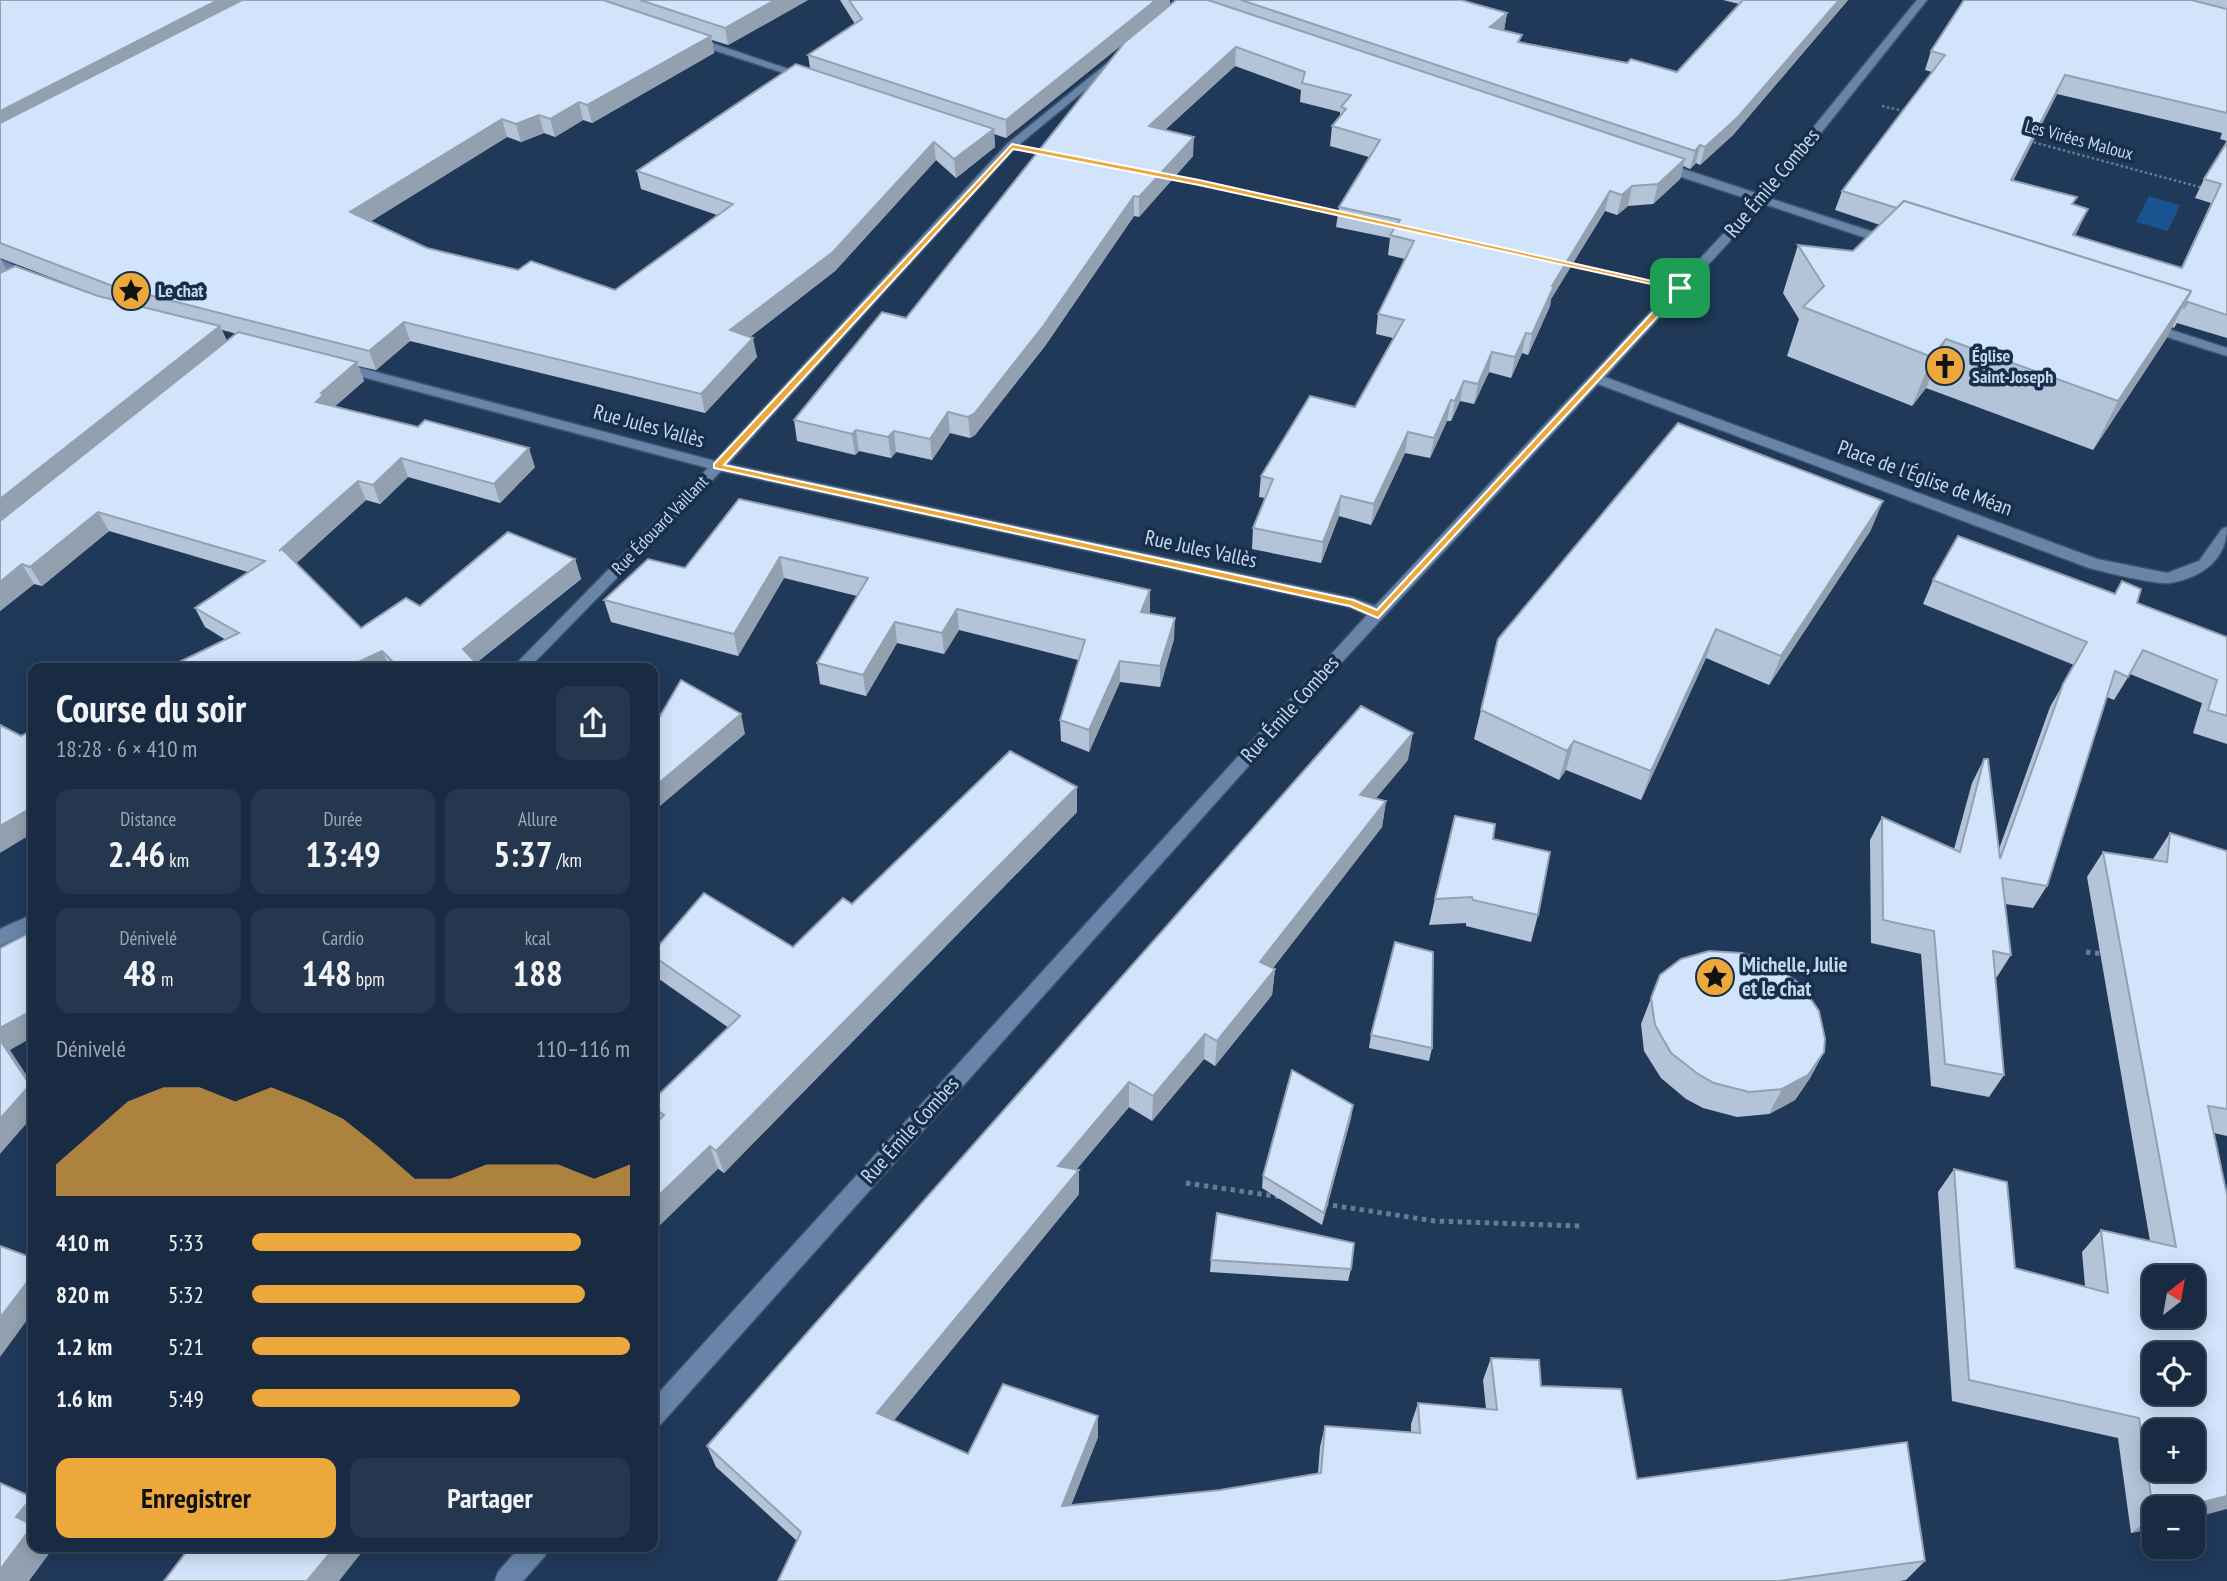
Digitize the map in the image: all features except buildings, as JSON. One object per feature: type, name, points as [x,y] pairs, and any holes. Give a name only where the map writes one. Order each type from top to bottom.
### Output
[{"type":"street","name":"Rue Émile Combes","points":[[658,1410],[1314,682],[1761,200],[1922,0]]},
{"type":"street","points":[[686,37],[817,81]]},
{"type":"street","name":"Rue Édouard Vaillant","points":[[525,663],[718,466],[1006,144],[1133,45]]},
{"type":"street","points":[[1649,162],[1904,247]]},
{"type":"street","points":[[0,264],[18,280],[49,286]]},
{"type":"street","points":[[2137,323],[2227,352]]},
{"type":"street","name":"Rue Jules Vallès","points":[[326,363],[718,466],[1353,603],[1378,614]]},
{"type":"street","name":"Place de l'Église de Méan","points":[[1596,378],[2094,564],[2168,578],[2204,565],[2227,531]]},
{"type":"street","points":[[0,938],[28,923]]},
{"type":"street","points":[[507,1581],[532,1552]]},
{"type":"path","points":[[1882,106],[1920,114]]},
{"type":"path","name":"Les Virées Maloux","points":[[2022,139],[2214,191]]},
{"type":"path","points":[[1159,174],[1345,214]]},
{"type":"path","points":[[1566,262],[1680,288]]},
{"type":"path","points":[[2086,951],[2112,955]]},
{"type":"path","points":[[1186,1183],[1291,1199]]},
{"type":"path","points":[[1317,1203],[1435,1221],[1581,1226]]},
{"type":"water","points":[[2149,196],[2180,205],[2168,231],[2136,222]]},
{"type":"place","name":"Le chat","points":[[131,291]]},
{"type":"place","name":"Église Saint-Joseph","points":[[1945,366]]},
{"type":"place","name":"Michelle, Julie et le chat","points":[[1715,977]]},
{"type":"route","points":[[1012,146],[1199,183],[1680,288],[1378,614],[1353,603],[718,466],[1012,146]]}]
